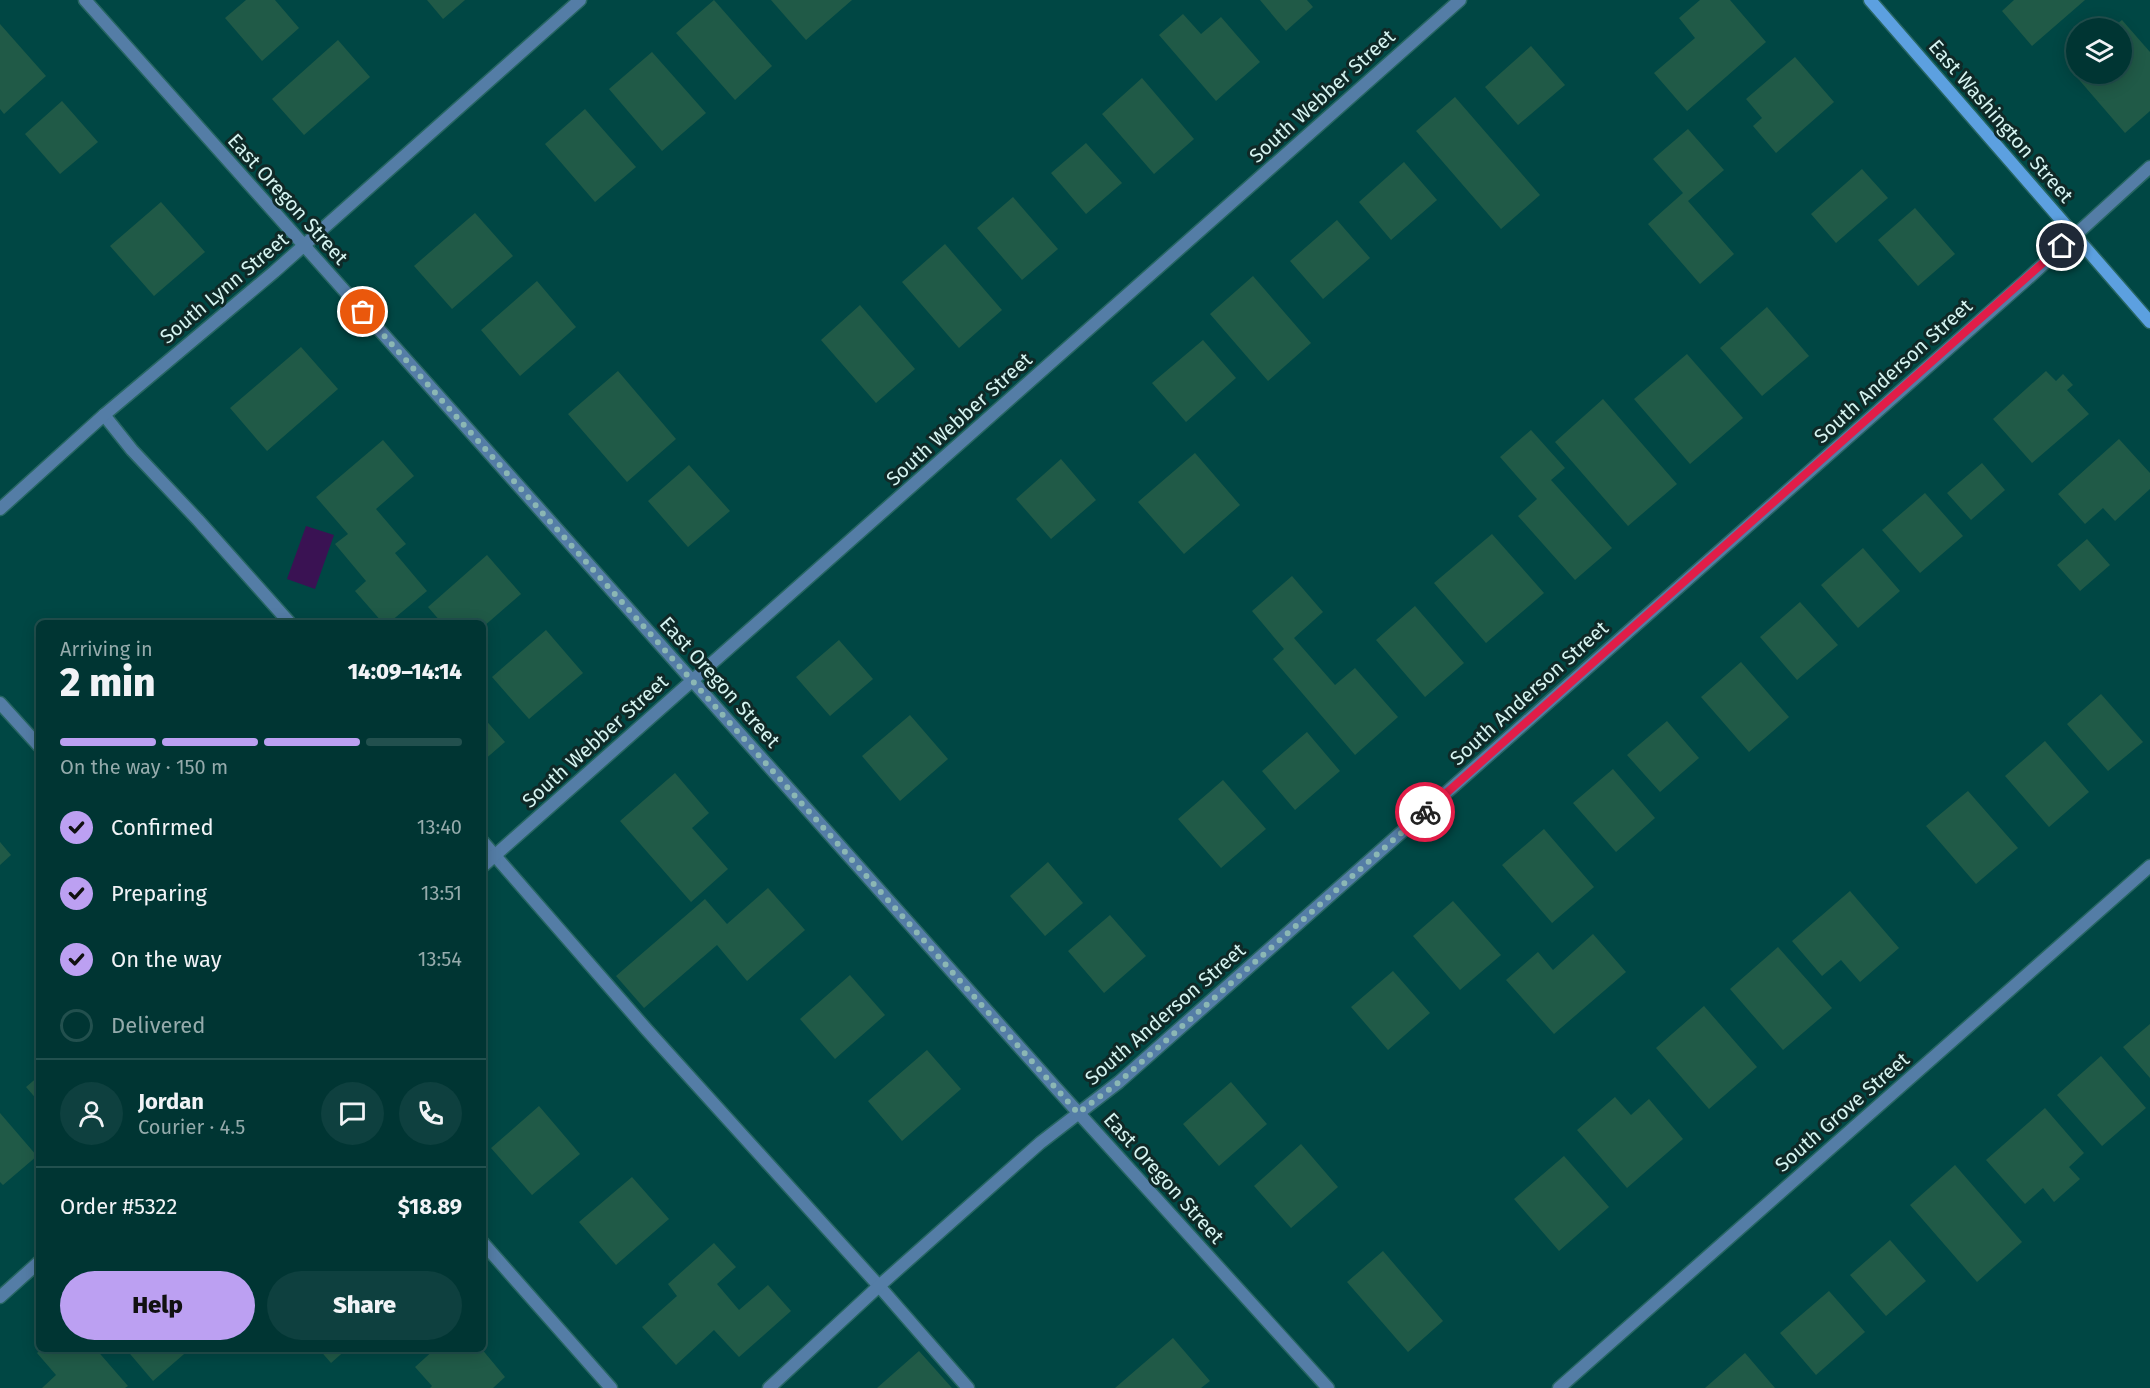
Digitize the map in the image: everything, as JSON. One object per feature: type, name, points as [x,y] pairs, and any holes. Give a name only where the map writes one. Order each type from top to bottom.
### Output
[{"type":"main road","name":"East Washington Street","points":[[1870,0],[2150,322]]},
{"type":"street","name":"East Oregon Street","points":[[85,0],[1078,1113],[1328,1388]]},
{"type":"street","name":"South Lynn Street","points":[[0,509],[104,415],[304,245],[579,0]]},
{"type":"street","name":"South Webber Street","points":[[486,864],[1460,0]]},
{"type":"street","name":"South Anderson Street","points":[[770,1388],[1040,1143],[1119,1082],[2150,167]]},
{"type":"street","points":[[104,415],[132,450],[287,620]]},
{"type":"street","points":[[0,703],[36,743]]},
{"type":"street","points":[[486,846],[968,1388]]},
{"type":"street","name":"South Grove Street","points":[[1559,1388],[2150,866]]},
{"type":"street","points":[[486,1246],[611,1388]]},
{"type":"street","points":[[0,1297],[36,1265]]},
{"type":"shaded area","points":[[306,526],[334,535],[315,589],[287,579]]},
{"type":"building","points":[[246,0],[275,0],[299,28],[262,61],[225,18]]},
{"type":"building","points":[[427,0],[465,0],[443,19]]},
{"type":"building","points":[[714,0],[772,66],[735,100],[676,33]]},
{"type":"building","points":[[771,0],[852,0],[806,40]]},
{"type":"building","points":[[1260,0],[1307,0],[1313,7],[1286,31]]},
{"type":"building","points":[[1700,0],[1730,0],[1766,42],[1687,111],[1654,73],[1695,38],[1679,18]]},
{"type":"building","points":[[2014,0],[2085,0],[2032,46],[2002,11]]},
{"type":"building","points":[[1183,14],[1201,34],[1221,17],[1260,62],[1216,101],[1159,35]]},
{"type":"building","points":[[0,24],[46,76],[4,114],[0,109]]},
{"type":"building","points":[[2132,31],[2150,52],[2150,111],[2125,133],[2083,84],[2132,84]]},
{"type":"building","points":[[338,40],[370,77],[304,135],[272,99]]},
{"type":"building","points":[[1531,46],[1565,85],[1518,125],[1485,87]]},
{"type":"building","points":[[652,52],[706,113],[662,151],[609,89]]},
{"type":"building","points":[[1795,57],[1834,102],[1776,153],[1753,126],[1762,118],[1746,99]]},
{"type":"building","points":[[1142,78],[1194,139],[1154,174],[1102,114]]},
{"type":"building","points":[[1455,97],[1540,195],[1501,229],[1416,131]]},
{"type":"building","points":[[62,101],[98,142],[60,174],[25,134]]},
{"type":"building","points":[[585,109],[636,167],[595,202],[545,144]]},
{"type":"building","points":[[1688,129],[1724,170],[1688,201],[1734,254],[1700,284],[1648,224],[1683,193],[1653,159]]},
{"type":"building","points":[[1086,143],[1122,183],[1086,214],[1051,173]]},
{"type":"building","points":[[1404,162],[1437,200],[1391,240],[1359,202]]},
{"type":"building","points":[[1862,169],[1888,198],[1836,243],[1811,214]]},
{"type":"building","points":[[1013,197],[1058,249],[1022,280],[977,228]]},
{"type":"building","points":[[161,202],[205,252],[154,296],[110,246]]},
{"type":"building","points":[[1915,208],[1955,254],[1918,286],[1878,240]]},
{"type":"building","points":[[475,213],[513,256],[452,309],[414,266]]},
{"type":"building","points":[[1337,220],[1370,258],[1323,299],[1290,261]]},
{"type":"building","points":[[945,244],[1002,310],[959,348],[902,282]]},
{"type":"building","points":[[1253,276],[1311,343],[1268,381],[1210,314]]},
{"type":"building","points":[[537,281],[576,327],[520,376],[481,330]]},
{"type":"building","points":[[860,305],[915,369],[876,403],[821,340]]},
{"type":"building","points":[[1767,307],[1809,356],[1762,396],[1720,348]]},
{"type":"building","points":[[1203,340],[1236,378],[1186,422],[1152,383]]},
{"type":"building","points":[[301,347],[338,389],[267,451],[230,408]]},
{"type":"building","points":[[1687,354],[1743,418],[1690,464],[1634,399]]},
{"type":"building","points":[[618,371],[676,439],[627,482],[568,414]]},
{"type":"building","points":[[2046,371],[2056,381],[2063,374],[2073,385],[2067,390],[2089,414],[2032,463],[1993,419]]},
{"type":"building","points":[[1603,399],[1677,484],[1628,526],[1555,442]]},
{"type":"building","points":[[1531,430],[1565,468],[1551,480],[1612,548],[1575,580],[1518,516],[1537,499],[1500,457]]},
{"type":"building","points":[[2119,439],[2150,473],[2150,489],[2115,521],[2103,508],[2085,524],[2058,494]]},
{"type":"building","points":[[383,440],[414,476],[376,509],[406,544],[395,553],[427,591],[392,620],[380,620],[355,591],[366,581],[335,544],[348,534],[316,497]]},
{"type":"building","points":[[1195,453],[1240,505],[1184,554],[1138,502]]},
{"type":"building","points":[[1061,459],[1096,500],[1051,539],[1016,499]]},
{"type":"building","points":[[1982,463],[2005,490],[1971,520],[1947,493]]},
{"type":"building","points":[[689,465],[730,511],[688,547],[648,501]]},
{"type":"building","points":[[1925,493],[1963,536],[1920,573],[1882,530]]},
{"type":"building","points":[[1492,534],[1544,593],[1486,643],[1434,583]]},
{"type":"building","points":[[2087,539],[2110,565],[2080,591],[2057,565]]},
{"type":"building","points":[[1863,548],[1900,591],[1858,628],[1821,585]]},
{"type":"building","points":[[487,555],[521,594],[486,624],[486,620],[439,620],[428,607]]},
{"type":"building","points":[[1292,576],[1323,612],[1294,638],[1335,685],[1355,668],[1398,717],[1355,755],[1273,659],[1284,649],[1252,611]]},
{"type":"building","points":[[1800,602],[1838,645],[1797,680],[1760,637]]},
{"type":"building","points":[[1415,606],[1464,663],[1425,697],[1376,640]]},
{"type":"building","points":[[546,630],[583,673],[529,719],[492,677]]},
{"type":"building","points":[[839,640],[873,679],[830,716],[796,677]]},
{"type":"building","points":[[1741,662],[1789,717],[1749,752],[1701,697]]},
{"type":"building","points":[[2101,694],[2143,742],[2108,771],[2067,724]]},
{"type":"building","points":[[910,715],[948,759],[900,801],[862,756]]},
{"type":"building","points":[[486,720],[505,742],[486,758]]},
{"type":"building","points":[[1667,721],[1699,758],[1660,792],[1627,755]]},
{"type":"building","points":[[1307,732],[1340,771],[1295,810],[1262,771]]},
{"type":"building","points":[[2045,741],[2089,792],[2049,827],[2005,776]]},
{"type":"building","points":[[1613,769],[1655,818],[1616,852],[1573,803]]},
{"type":"building","points":[[675,773],[709,813],[692,828],[728,869],[691,902],[620,821]]},
{"type":"building","points":[[1223,780],[1266,829],[1221,868],[1178,819]]},
{"type":"building","points":[[1968,791],[2018,848],[1976,884],[1926,826]]},
{"type":"building","points":[[1544,829],[1594,887],[1552,923],[1502,865]]},
{"type":"building","points":[[0,842],[11,855],[0,865]]},
{"type":"building","points":[[1048,862],[1083,903],[1045,936],[1010,896]]},
{"type":"building","points":[[768,888],[805,930],[747,981],[717,945],[644,1008],[616,976],[705,899],[727,924]]},
{"type":"building","points":[[1850,891],[1899,948],[1860,982],[1841,960],[1822,976],[1792,941]]},
{"type":"building","points":[[1453,901],[1501,955],[1460,990],[1413,936]]},
{"type":"building","points":[[1110,915],[1146,956],[1104,993],[1068,951]]},
{"type":"building","points":[[1593,934],[1626,972],[1554,1034],[1506,980],[1538,952],[1553,970]]},
{"type":"building","points":[[1778,947],[1832,1008],[1783,1050],[1730,989]]},
{"type":"building","points":[[1393,971],[1430,1013],[1388,1050],[1351,1007]]},
{"type":"building","points":[[850,975],[885,1015],[835,1059],[800,1019]]},
{"type":"building","points":[[1704,1006],[1757,1067],[1709,1109],[1656,1048]]},
{"type":"building","points":[[2150,1024],[2150,1078],[2123,1047]]},
{"type":"building","points":[[927,1050],[961,1089],[902,1141],[868,1101]]},
{"type":"building","points":[[2101,1056],[2146,1108],[2102,1146],[2057,1095]]},
{"type":"building","points":[[36,1079],[36,1099],[26,1087]]},
{"type":"building","points":[[1231,1082],[1267,1124],[1219,1166],[1183,1124]]},
{"type":"building","points":[[1615,1097],[1631,1115],[1649,1099],[1683,1139],[1627,1188],[1577,1130]]},
{"type":"building","points":[[539,1106],[580,1154],[532,1195],[491,1148]]},
{"type":"building","points":[[2045,1108],[2084,1153],[2069,1167],[2080,1179],[2054,1202],[2043,1188],[2025,1204],[1986,1160]]},
{"type":"building","points":[[0,1113],[36,1157],[3,1185],[0,1182]]},
{"type":"building","points":[[1301,1144],[1338,1187],[1291,1228],[1254,1186]]},
{"type":"building","points":[[1564,1156],[1609,1207],[1559,1251],[1514,1199]]},
{"type":"building","points":[[1955,1165],[2022,1242],[1977,1282],[1910,1205]]},
{"type":"building","points":[[632,1177],[669,1219],[616,1265],[579,1222]]},
{"type":"building","points":[[1890,1240],[1926,1281],[1886,1316],[1850,1275]]},
{"type":"building","points":[[714,1243],[736,1267],[717,1284],[739,1310],[768,1285],[791,1311],[739,1357],[714,1330],[676,1365],[642,1327],[677,1296],[668,1284]]},
{"type":"building","points":[[1383,1251],[1443,1321],[1408,1352],[1347,1282]]},
{"type":"building","points":[[1829,1291],[1865,1332],[1816,1375],[1780,1333]]},
{"type":"building","points":[[1173,1338],[1210,1381],[1201,1388],[1115,1388]]},
{"type":"building","points":[[919,1351],[952,1388],[877,1388]]},
{"type":"building","points":[[98,1352],[128,1386],[125,1388],[42,1388],[56,1375],[37,1353]]},
{"type":"building","points":[[128,1352],[186,1352],[153,1381]]},
{"type":"building","points":[[321,1352],[343,1352],[331,1363]]},
{"type":"building","points":[[432,1352],[484,1352],[505,1377],[493,1388],[430,1388],[432,1386],[415,1367]]},
{"type":"building","points":[[1745,1353],[1775,1388],[1705,1388]]},
{"type":"way so far","points":[[363,312],[1078,1113],[1110,1090],[1425,812]]},
{"type":"route","points":[[1425,812],[2062,246]]}]
